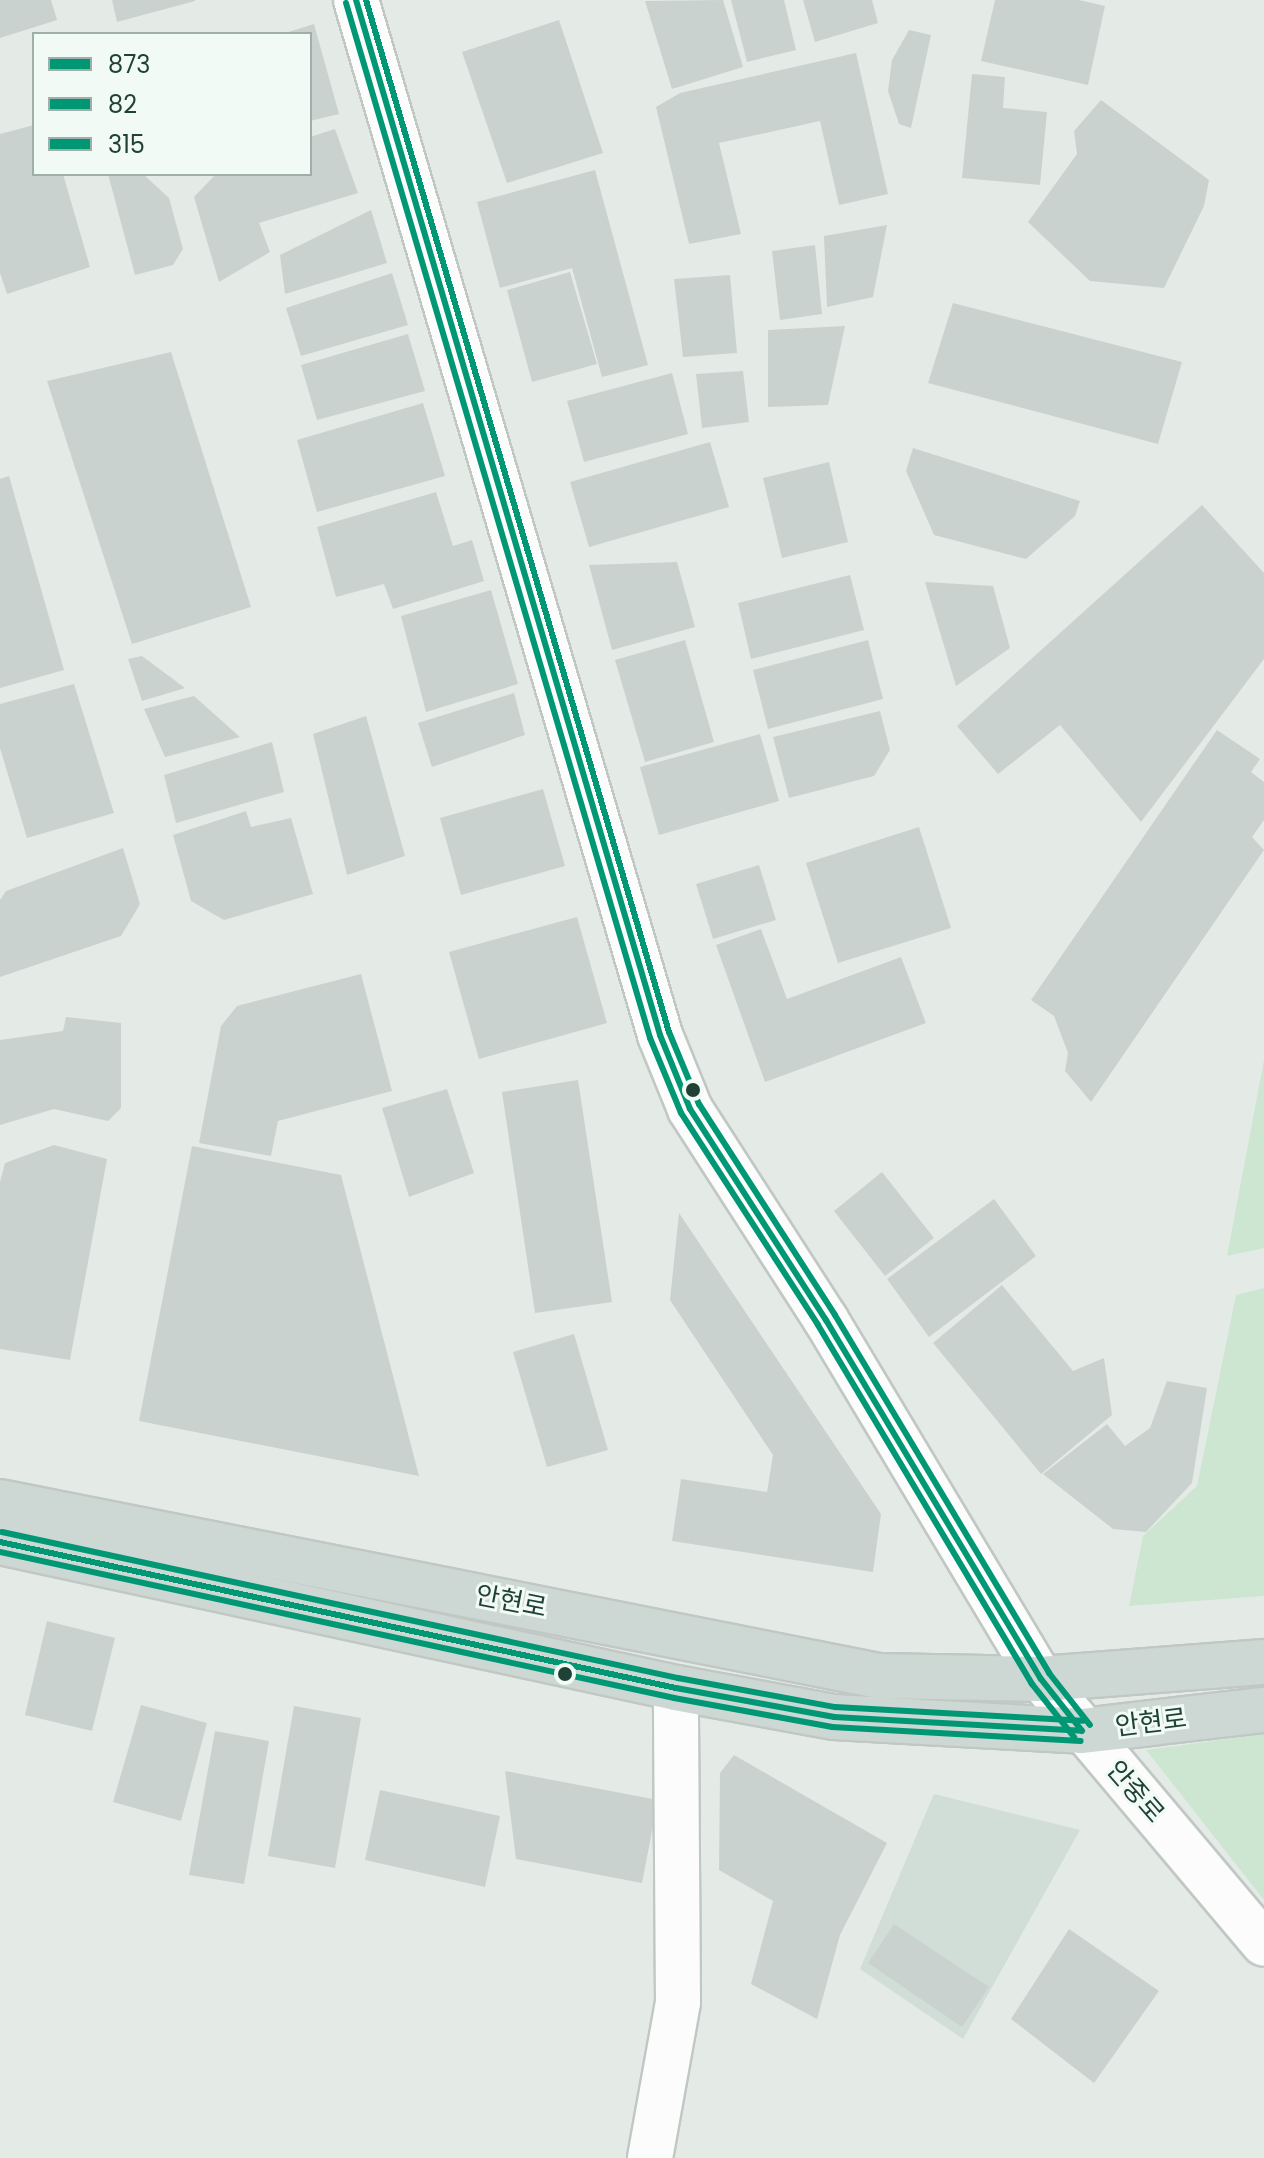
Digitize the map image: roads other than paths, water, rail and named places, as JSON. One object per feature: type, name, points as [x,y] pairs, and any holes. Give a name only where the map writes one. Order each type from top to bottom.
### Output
[{"type":"main road","name":"안현로","points":[[0,1502],[840,1671],[1041,1679],[1264,1662]]},
{"type":"main road","name":"안현로","points":[[0,1542],[676,1688],[834,1717],[1082,1731],[1264,1710]]},
{"type":"main road","points":[[1196,1669],[1264,1640]]},
{"type":"street","name":"안중로","points":[[356,0],[660,1035],[690,1109],[826,1320],[1041,1679],[1264,1944]]},
{"type":"street","points":[[650,2158],[678,2002],[676,1688]]}]
